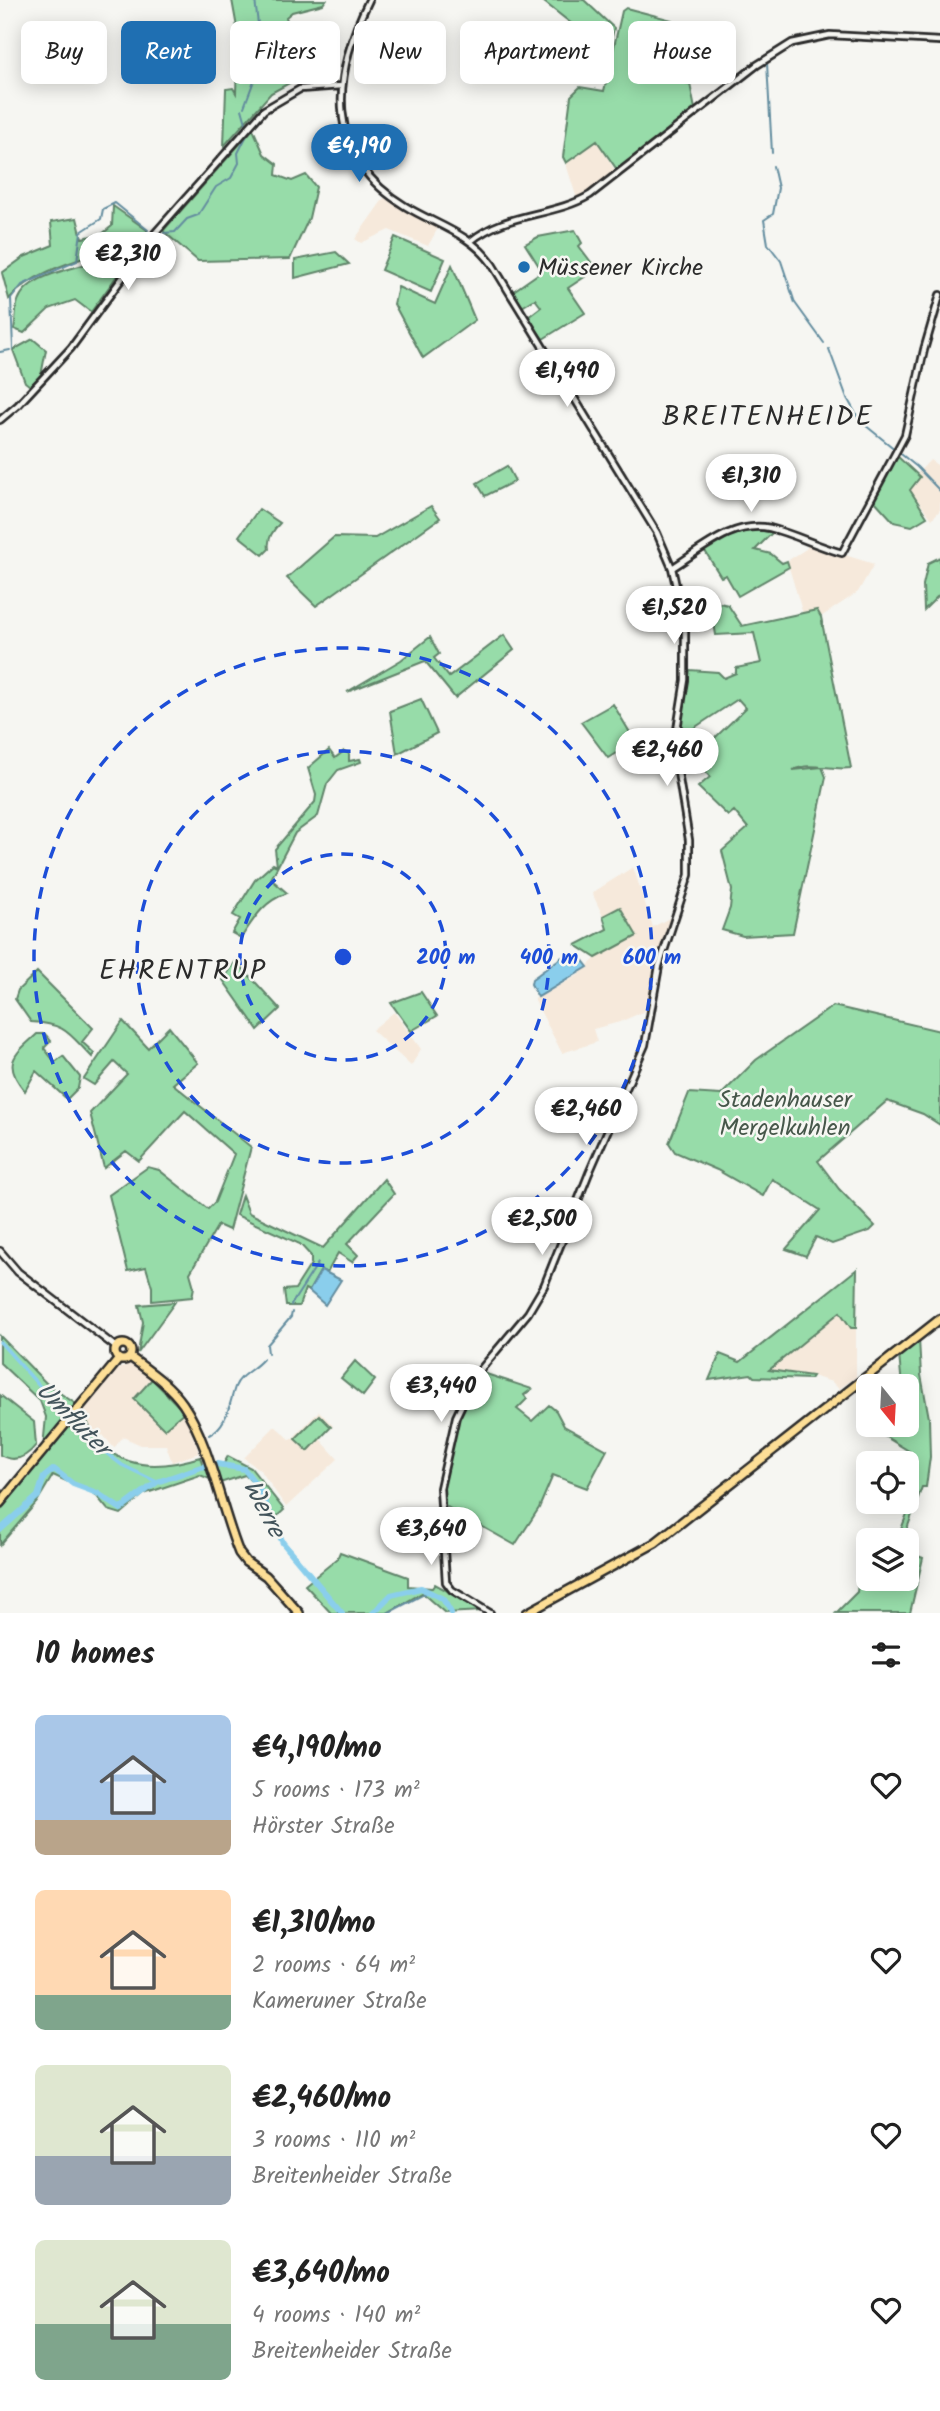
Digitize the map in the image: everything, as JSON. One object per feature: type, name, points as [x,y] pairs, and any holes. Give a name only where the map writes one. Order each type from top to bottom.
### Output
[{"type":"main road","points":[[0,1251],[18,1272],[117,1348],[118,1359]]},
{"type":"main road","points":[[527,1613],[644,1550],[940,1319]]},
{"type":"main road","points":[[117,1348],[128,1346],[130,1357],[162,1381],[182,1403],[205,1456],[242,1559],[267,1576],[299,1613]]},
{"type":"main road","points":[[0,1503],[118,1359],[130,1357]]},
{"type":"street","points":[[369,0],[349,45],[341,86],[344,129],[368,176],[404,206],[471,242],[492,264],[650,520],[672,568],[683,611],[687,648],[685,680],[674,748],[689,840],[688,874],[659,966],[645,1045],[599,1148],[544,1286],[528,1314],[476,1375],[456,1417],[440,1488],[443,1557],[449,1587],[490,1613]]},
{"type":"street","points":[[471,242],[519,217],[561,208],[590,195],[757,65],[792,43],[830,35],[938,41]]},
{"type":"street","points":[[0,420],[18,405],[71,348],[156,232],[257,117],[292,92],[315,86],[341,86]]},
{"type":"street","points":[[672,568],[723,536],[751,526],[770,528],[842,553],[896,453],[911,418],[923,351],[940,295]]},
{"type":"shaded area","points":[[597,141],[616,172],[577,199],[566,164]]},
{"type":"shaded area","points":[[384,198],[438,228],[428,246],[389,230],[361,243],[355,239]]},
{"type":"shaded area","points":[[930,460],[940,467],[940,510],[932,519],[910,490],[918,482],[917,474]]},
{"type":"shaded area","points":[[809,544],[874,564],[858,592],[821,617],[817,610],[803,614],[787,561],[806,549]]},
{"type":"shaded area","points":[[633,867],[653,927],[671,917],[653,968],[647,1010],[620,1022],[593,1029],[597,1042],[562,1053],[534,999],[577,976],[596,958],[637,936],[620,907],[603,916],[592,893]]},
{"type":"shaded area","points":[[394,1012],[421,1049],[411,1066],[372,1030]]},
{"type":"shaded area","points":[[840,1312],[851,1328],[856,1328],[856,1377],[839,1389],[832,1382],[812,1376],[769,1370]]},
{"type":"shaded area","points":[[129,1364],[152,1379],[134,1399],[171,1421],[184,1412],[199,1453],[172,1462],[166,1445],[141,1445],[123,1437],[114,1448],[103,1435],[99,1438],[87,1425],[83,1410],[117,1370]]},
{"type":"shaded area","points":[[319,1411],[333,1426],[320,1439],[338,1459],[286,1507],[261,1471],[244,1458],[275,1426],[291,1440]]},
{"type":"green space","points":[[232,0],[326,0],[323,4],[292,12],[286,17],[287,21],[236,21]]},
{"type":"green space","points":[[584,0],[606,21],[568,21],[544,2]]},
{"type":"green space","points":[[626,8],[672,21],[628,21],[628,84],[690,84],[695,109],[618,171],[597,141],[566,163],[563,157],[571,96],[580,87],[604,91],[606,84],[614,84],[614,47],[622,11]]},
{"type":"green space","points":[[236,84],[288,84],[271,93],[224,146],[226,89],[233,88],[236,93]]},
{"type":"green space","points":[[253,129],[264,154],[277,164],[276,175],[292,181],[306,175],[316,187],[309,218],[290,259],[198,261],[163,231]]},
{"type":"green space","points":[[113,206],[147,230],[147,234],[91,312],[75,300],[49,309],[24,333],[14,329],[18,301],[31,285],[52,274],[95,261],[93,255],[70,262],[26,284],[9,299],[2,273],[24,257],[53,245],[51,222],[77,218],[82,238],[102,234],[112,226]]},
{"type":"green space","points":[[575,230],[582,243],[579,246],[594,266],[589,274],[568,288],[585,313],[543,339],[528,317],[541,307],[535,299],[522,307],[512,292],[542,271],[525,244],[538,237]]},
{"type":"green space","points":[[395,237],[445,259],[431,292],[381,270]]},
{"type":"green space","points":[[336,252],[349,264],[295,278],[295,260]]},
{"type":"green space","points":[[452,265],[475,320],[423,358],[394,304],[398,287],[435,304]]},
{"type":"green space","points":[[33,339],[46,350],[41,376],[30,386],[25,382],[13,350]]},
{"type":"green space","points":[[897,456],[920,477],[910,490],[927,517],[912,526],[894,522],[874,500]]},
{"type":"green space","points":[[507,466],[515,481],[485,496],[477,483]]},
{"type":"green space","points":[[431,506],[440,518],[316,606],[287,578],[334,537],[375,538]]},
{"type":"green space","points":[[259,509],[280,523],[271,535],[269,549],[263,555],[239,536]]},
{"type":"green space","points":[[751,530],[773,532],[755,550],[771,554],[782,563],[787,561],[789,567],[738,596],[726,575],[721,577],[705,551],[733,535]]},
{"type":"green space","points":[[940,557],[940,594],[924,610],[923,585],[928,563]]},
{"type":"green space","points":[[684,595],[728,605],[742,626],[817,610],[821,617],[851,768],[807,766],[793,770],[822,767],[826,777],[793,933],[743,936],[722,930],[730,908],[732,890],[722,851],[748,828],[734,811],[728,816],[698,787],[710,777],[694,758],[746,708],[738,699],[679,738],[690,670],[718,672],[724,678],[736,673],[736,668],[761,663],[754,633],[716,635],[714,623],[687,623]]},
{"type":"green space","points":[[504,635],[514,650],[455,698],[425,661],[347,692],[401,660],[430,637],[439,654],[434,658],[449,677]]},
{"type":"green space","points":[[421,699],[437,733],[397,754],[390,711]]},
{"type":"green space","points":[[613,704],[635,741],[608,758],[581,722]]},
{"type":"green space","points":[[329,750],[335,758],[344,751],[349,754],[349,761],[360,759],[361,762],[338,770],[327,784],[318,816],[295,833],[271,879],[287,893],[266,906],[241,938],[232,933],[240,919],[233,915],[255,880],[273,864],[277,866],[275,849],[315,802],[316,795],[308,768]]},
{"type":"green space","points":[[620,907],[637,936],[596,958],[576,945],[607,929],[603,916]]},
{"type":"green space","points":[[236,961],[280,1009],[258,1030],[223,980]]},
{"type":"green space","points":[[37,972],[93,1028],[82,1042],[94,1053],[92,1057],[66,1031],[52,1025],[31,1022],[15,999],[18,990]]},
{"type":"green space","points":[[421,992],[437,1016],[411,1031],[391,1003]]},
{"type":"green space","name":"Stadenhauser Mergelkuhlen","points":[[833,1006],[940,1031],[940,1125],[923,1114],[887,1101],[818,1161],[839,1189],[875,1226],[870,1231],[832,1244],[816,1237],[806,1256],[786,1249],[820,1210],[772,1179],[763,1196],[717,1170],[675,1152],[669,1143],[689,1093],[721,1095],[756,1060]]},
{"type":"green space","points":[[123,1021],[148,1048],[169,1027],[198,1063],[173,1084],[251,1147],[229,1230],[218,1225],[190,1273],[194,1287],[192,1297],[152,1301],[152,1287],[146,1267],[128,1271],[109,1195],[148,1167],[159,1170],[208,1209],[215,1202],[234,1154],[185,1111],[139,1161],[126,1151],[104,1168],[90,1113],[127,1074],[114,1062],[94,1085],[84,1079]]},
{"type":"green space","points":[[37,1034],[45,1034],[51,1041],[44,1048],[55,1062],[63,1056],[80,1077],[78,1088],[67,1099],[36,1071],[25,1091],[14,1073],[12,1066],[17,1053]]},
{"type":"green space","points":[[384,1179],[394,1194],[347,1244],[358,1255],[352,1262],[338,1253],[327,1273],[321,1270],[309,1291],[305,1289],[299,1306],[286,1306],[284,1290],[295,1289],[311,1264],[311,1256],[300,1244],[236,1215],[242,1195],[249,1213],[323,1248]]},
{"type":"green space","points":[[857,1269],[856,1328],[851,1328],[840,1312],[769,1370],[812,1376],[810,1379],[754,1377],[751,1374],[709,1380],[720,1354],[740,1362]]},
{"type":"green space","points":[[175,1302],[138,1353],[143,1322],[139,1305]]},
{"type":"green space","points":[[0,1336],[48,1385],[76,1404],[43,1447],[46,1417],[40,1401],[0,1363]]},
{"type":"green space","points":[[919,1339],[921,1375],[929,1418],[930,1457],[926,1487],[922,1487],[919,1495],[919,1451],[909,1451],[886,1437],[919,1437],[919,1374],[901,1374],[899,1355]]},
{"type":"green space","points":[[355,1361],[375,1380],[363,1396],[341,1378]]},
{"type":"green space","points":[[480,1372],[532,1389],[524,1395],[527,1399],[517,1409],[532,1421],[549,1405],[556,1411],[564,1426],[607,1450],[587,1488],[553,1475],[539,1508],[515,1545],[442,1504],[448,1453],[465,1403]]},
{"type":"green space","points":[[152,1379],[184,1412],[164,1429],[134,1399]]},
{"type":"green space","points":[[0,1395],[34,1422],[36,1445],[20,1458],[10,1459],[0,1455]]},
{"type":"green space","points":[[83,1410],[101,1444],[114,1455],[129,1461],[163,1465],[200,1457],[204,1468],[223,1465],[228,1456],[251,1468],[284,1510],[273,1520],[258,1488],[245,1475],[220,1483],[200,1475],[144,1494],[121,1514],[108,1510],[95,1494],[53,1475],[37,1502],[0,1545],[0,1511]]},
{"type":"green space","points":[[319,1415],[331,1427],[308,1451],[295,1439]]},
{"type":"green space","points":[[907,1514],[912,1514],[907,1528],[902,1528]]},
{"type":"green space","points":[[340,1552],[408,1577],[408,1586],[432,1588],[435,1584],[484,1611],[445,1613],[422,1593],[387,1613],[331,1613],[305,1585],[337,1559]]},
{"type":"green space","points":[[919,1556],[923,1558],[919,1575]]},
{"type":"green space","points":[[915,1591],[910,1613],[836,1613],[857,1592]]},
{"type":"water","points":[[562,957],[581,958],[588,967],[538,997],[531,984],[532,979]]},
{"type":"water","points":[[321,1270],[341,1280],[325,1305],[309,1291]]},
{"type":"waterway","points":[[244,107],[266,49],[258,24],[255,0]]},
{"type":"waterway","points":[[767,63],[772,153]]},
{"type":"waterway","points":[[242,109],[246,123]]},
{"type":"waterway","points":[[164,233],[175,232],[187,219],[198,215],[216,187],[231,178],[239,163],[238,153],[250,129]]},
{"type":"waterway","points":[[773,166],[778,188],[773,214],[764,220],[768,244],[781,261],[795,303],[824,343]]},
{"type":"waterway","points":[[13,349],[11,299],[22,285],[77,261],[81,232],[101,219],[103,209],[115,203],[148,230]]},
{"type":"waterway","points":[[829,349],[847,398],[860,421],[917,467],[940,491]]},
{"type":"waterway","points":[[0,352],[10,350]]},
{"type":"waterway","points":[[291,1305],[318,1263]]},
{"type":"waterway","points":[[268,1353],[267,1345],[291,1317],[292,1312]]},
{"type":"waterway","name":"Umfluter","points":[[0,1342],[84,1436],[122,1465],[157,1482]]},
{"type":"waterway","points":[[209,1435],[224,1420],[237,1383],[263,1359]]},
{"type":"waterway","name":"Werre","points":[[0,1530],[38,1496],[44,1477],[54,1469],[73,1484],[97,1493],[121,1509],[157,1482],[201,1467],[217,1464],[244,1469],[259,1488],[283,1543],[342,1613]]},
{"type":"waterway","name":"Werre","points":[[373,1613],[391,1595],[421,1588],[443,1599],[451,1613]]},
{"type":"waterway","points":[[388,1613],[428,1592]]},
{"type":"place","name":"Müssener Kirche","points":[[524,267]]},
{"type":"district","name":"BREITENHEIDE","points":[[768,415]]},
{"type":"district","name":"EHRENTRUP","points":[[183,969]]}]
